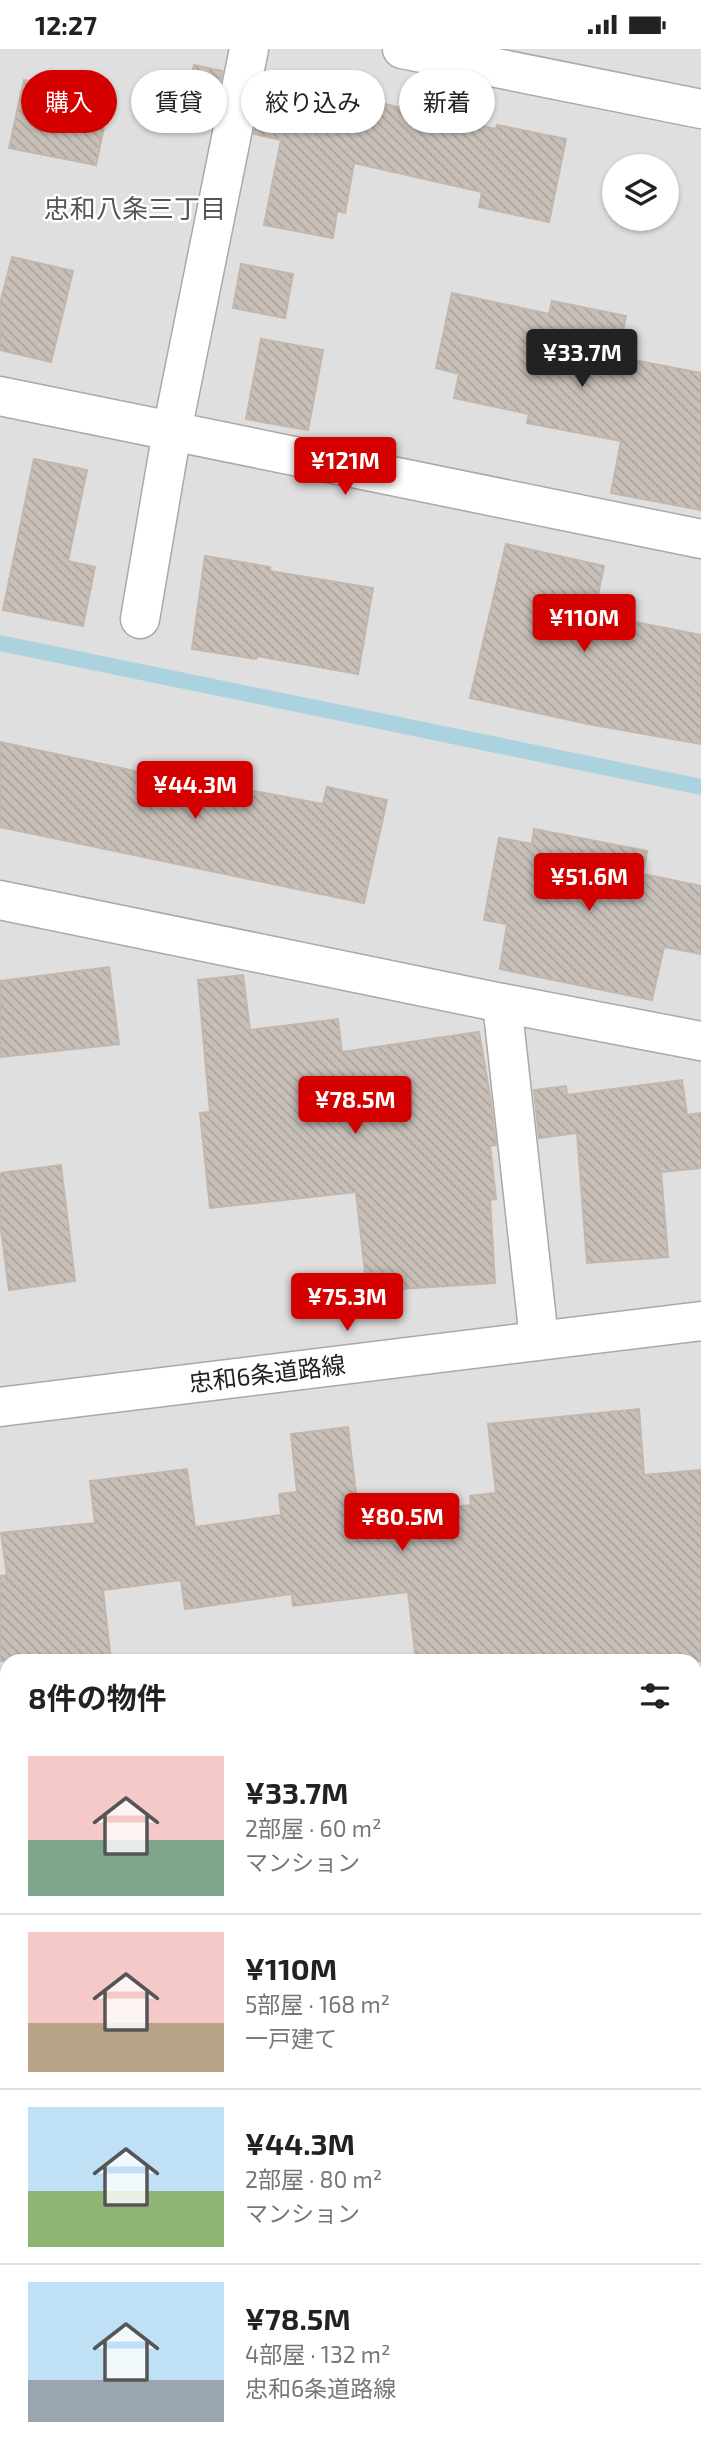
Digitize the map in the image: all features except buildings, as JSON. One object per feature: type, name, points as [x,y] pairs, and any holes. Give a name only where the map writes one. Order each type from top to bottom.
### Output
[{"type":"street","points":[[140,618],[172,431],[249,49]]},
{"type":"street","points":[[402,49],[701,109]]},
{"type":"street","points":[[0,396],[701,539]]},
{"type":"street","points":[[0,900],[701,1041]]},
{"type":"street","points":[[502,1003],[539,1339]]},
{"type":"street","name":"忠和6条道路線","points":[[0,1407],[701,1321]]},
{"type":"shaded area","points":[[0,49],[701,49],[701,1654],[0,1654]]},
{"type":"waterway","points":[[0,643],[701,787]]},
{"type":"district","name":"忠和八条三丁目","points":[[135,207]]}]
